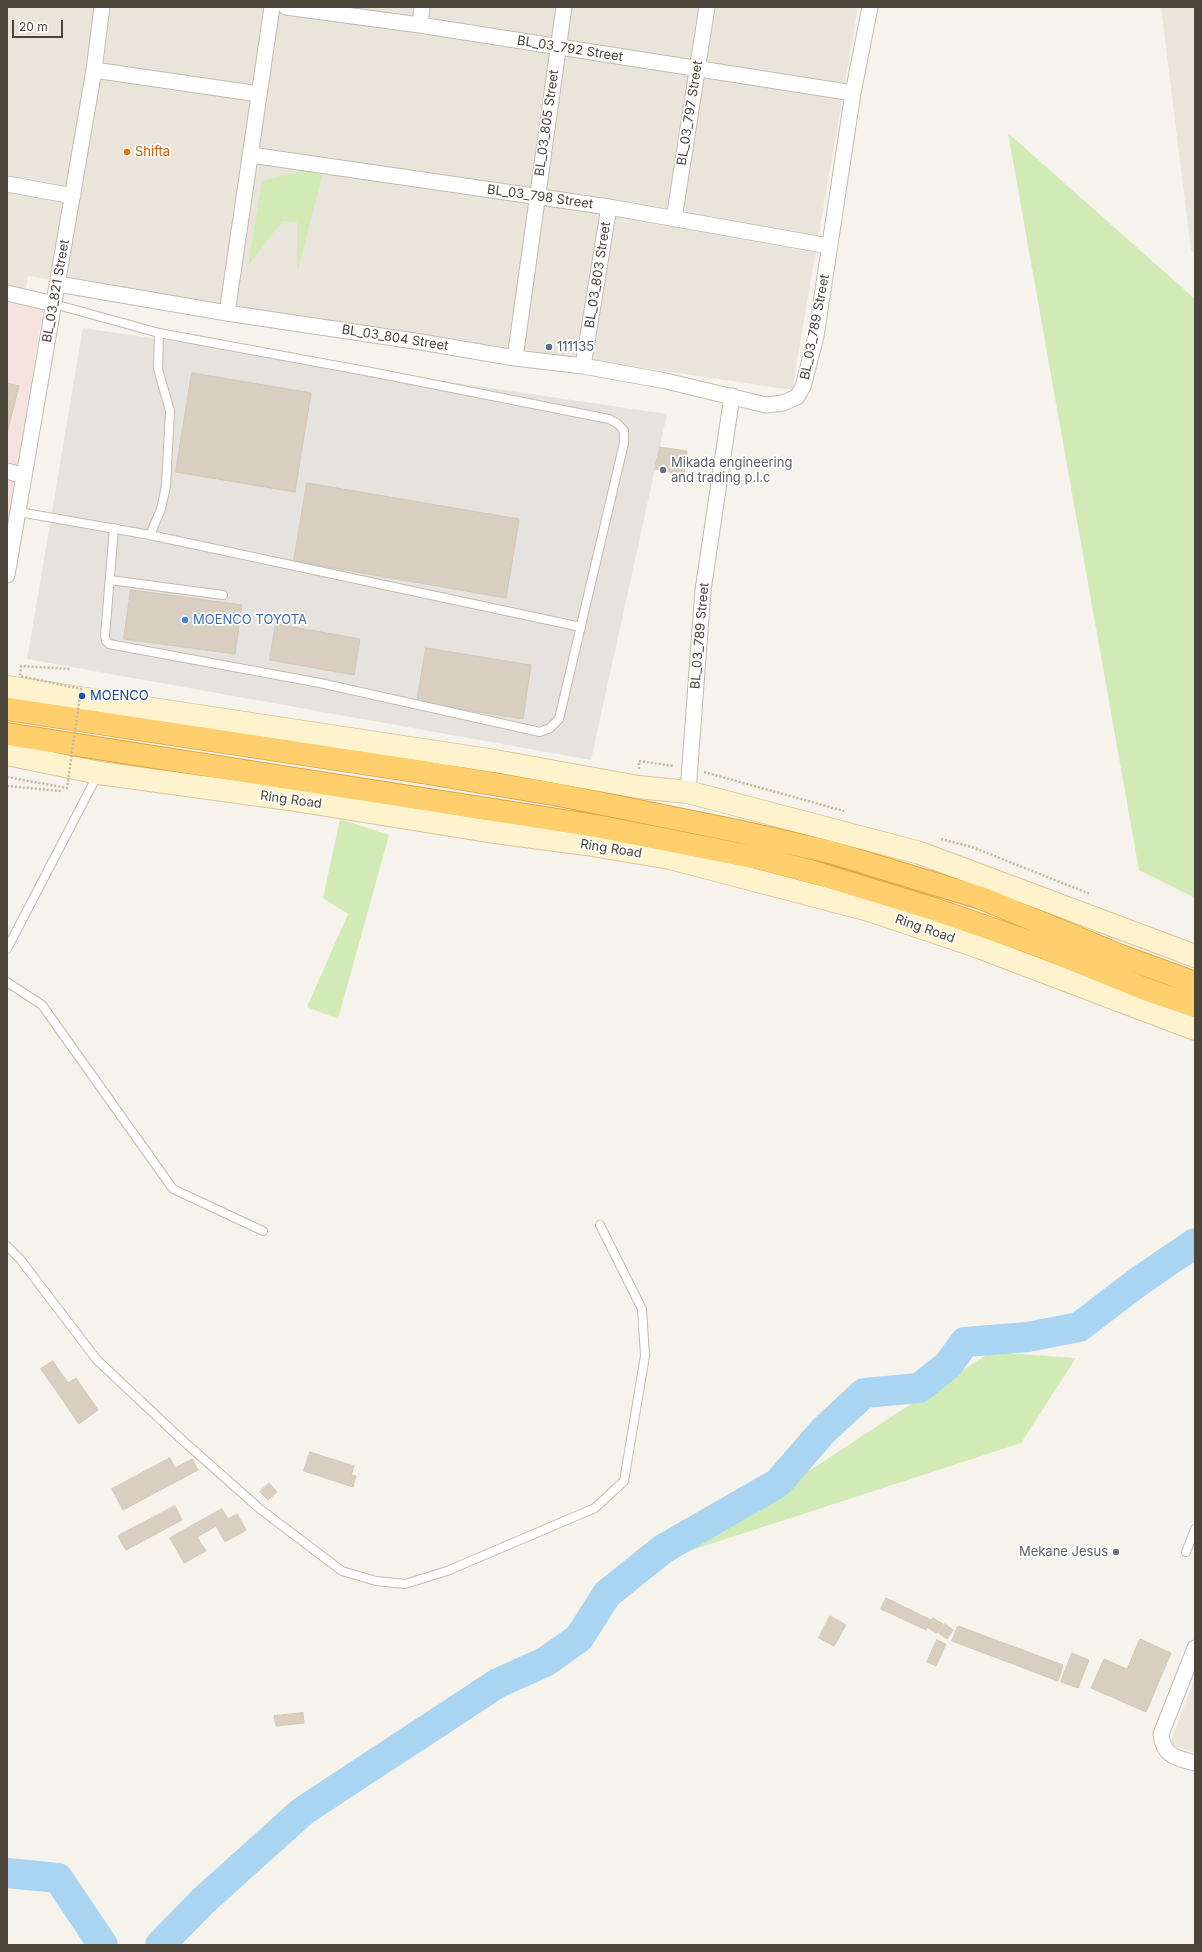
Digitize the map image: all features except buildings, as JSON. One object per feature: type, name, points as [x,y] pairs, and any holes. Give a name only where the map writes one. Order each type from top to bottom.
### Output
[{"type":"highway","points":[[7,709],[422,772],[559,795],[737,831],[830,852],[980,898],[1121,956],[1195,983]]},
{"type":"highway","name":"Ring Road","points":[[7,734],[596,826],[763,859],[813,872],[934,909],[1035,944],[1145,988],[1195,1006]]},
{"type":"street","name":"BL_03_821 Street","points":[[7,575],[94,70],[102,7]]},
{"type":"street","points":[[227,313],[272,7]]},
{"type":"street","name":"BL_03_792 Street","points":[[286,7],[420,25],[558,48],[853,93]]},
{"type":"street","points":[[420,25],[422,7]]},
{"type":"street","name":"BL_03_805 Street","points":[[515,358],[536,196],[550,114],[564,7]]},
{"type":"street","name":"BL_03_797 Street","points":[[674,218],[707,7]]},
{"type":"street","name":"BL_03_789 Street","points":[[688,792],[703,590],[732,396],[766,405],[777,404],[797,397],[804,387],[816,336],[853,93],[870,7]]},
{"type":"street","points":[[94,70],[259,94]]},
{"type":"street","name":"BL_03_798 Street","points":[[251,155],[609,207],[829,246]]},
{"type":"street","points":[[7,184],[72,196]]},
{"type":"street","name":"BL_03_803 Street","points":[[584,366],[609,207]]},
{"type":"street","name":"BL_03_804 Street","points":[[58,284],[227,313],[421,342],[515,358],[584,366],[666,380],[732,396]]},
{"type":"street","points":[[7,293],[54,304]]},
{"type":"street","points":[[7,471],[24,476]]},
{"type":"street","points":[[7,686],[495,761],[638,787],[688,792],[920,853],[1195,956]]},
{"type":"street","name":"Ring Road","points":[[7,754],[99,773],[296,800],[670,858],[869,910],[976,946],[1195,1029]]},
{"type":"street","points":[[1195,1648],[1161,1734],[1162,1744],[1168,1753],[1175,1758],[1195,1763]]},
{"type":"lane","points":[[54,304],[159,333],[376,373],[609,419],[618,424],[624,431],[624,443],[559,719],[550,728],[540,732],[320,683],[109,644],[106,641],[105,636],[114,528]]},
{"type":"lane","points":[[150,535],[161,509],[166,486],[170,411],[158,369],[159,333]]},
{"type":"lane","points":[[19,512],[150,535],[581,626]]},
{"type":"lane","points":[[110,580],[223,595]]},
{"type":"lane","points":[[7,949],[99,773]]},
{"type":"lane","points":[[7,982],[42,1005],[173,1189],[263,1231]]},
{"type":"lane","points":[[7,1246],[20,1259],[97,1360],[180,1438],[260,1509],[342,1571],[376,1581],[405,1584],[447,1571],[595,1508],[624,1481],[645,1356],[642,1309],[600,1225]]},
{"type":"lane","points":[[1186,1552],[1195,1529]]},
{"type":"path","points":[[7,777],[67,788],[81,689],[20,676],[21,666],[70,669]]},
{"type":"path","points":[[7,786],[61,791]]},
{"type":"shaded area","points":[[7,7],[858,7],[792,390],[28,276],[7,407]]},
{"type":"shaded area","points":[[1161,7],[1195,7],[1195,254],[1191,250]]},
{"type":"shaded area","points":[[7,299],[43,309],[7,532]]},
{"type":"shaded area","points":[[83,328],[667,414],[591,760],[27,659]]},
{"type":"shaded area","points":[[1195,1677],[1195,1753],[1170,1744]]},
{"type":"green space","points":[[1008,133],[1195,299],[1195,898],[1139,870]]},
{"type":"green space","points":[[325,165],[297,273],[297,222],[282,221],[248,266],[262,181]]},
{"type":"green space","points":[[340,819],[389,835],[338,1019],[307,1007],[348,914],[323,898]]},
{"type":"green space","points":[[991,1352],[1076,1358],[1021,1443],[683,1553]]},
{"type":"waterway","points":[[160,1945],[203,1901],[303,1811],[498,1683],[545,1662],[579,1638],[607,1594],[663,1549],[778,1483],[823,1431],[864,1393],[919,1388],[948,1365],[965,1342],[1028,1337],[1079,1327],[1138,1282],[1195,1243]]},
{"type":"waterway","points":[[7,1873],[58,1878],[103,1945]]},
{"type":"place","name":"Shifta","points":[[127,152]]},
{"type":"place","name":"111135","points":[[549,347]]},
{"type":"place","name":"Mikada engineering and trading p.l.c","points":[[663,470]]},
{"type":"place","name":"MOENCO TOYOTA","points":[[185,620]]},
{"type":"place","name":"MOENCO","points":[[82,696]]},
{"type":"place","name":"Mekane Jesus","points":[[1116,1552]]}]
